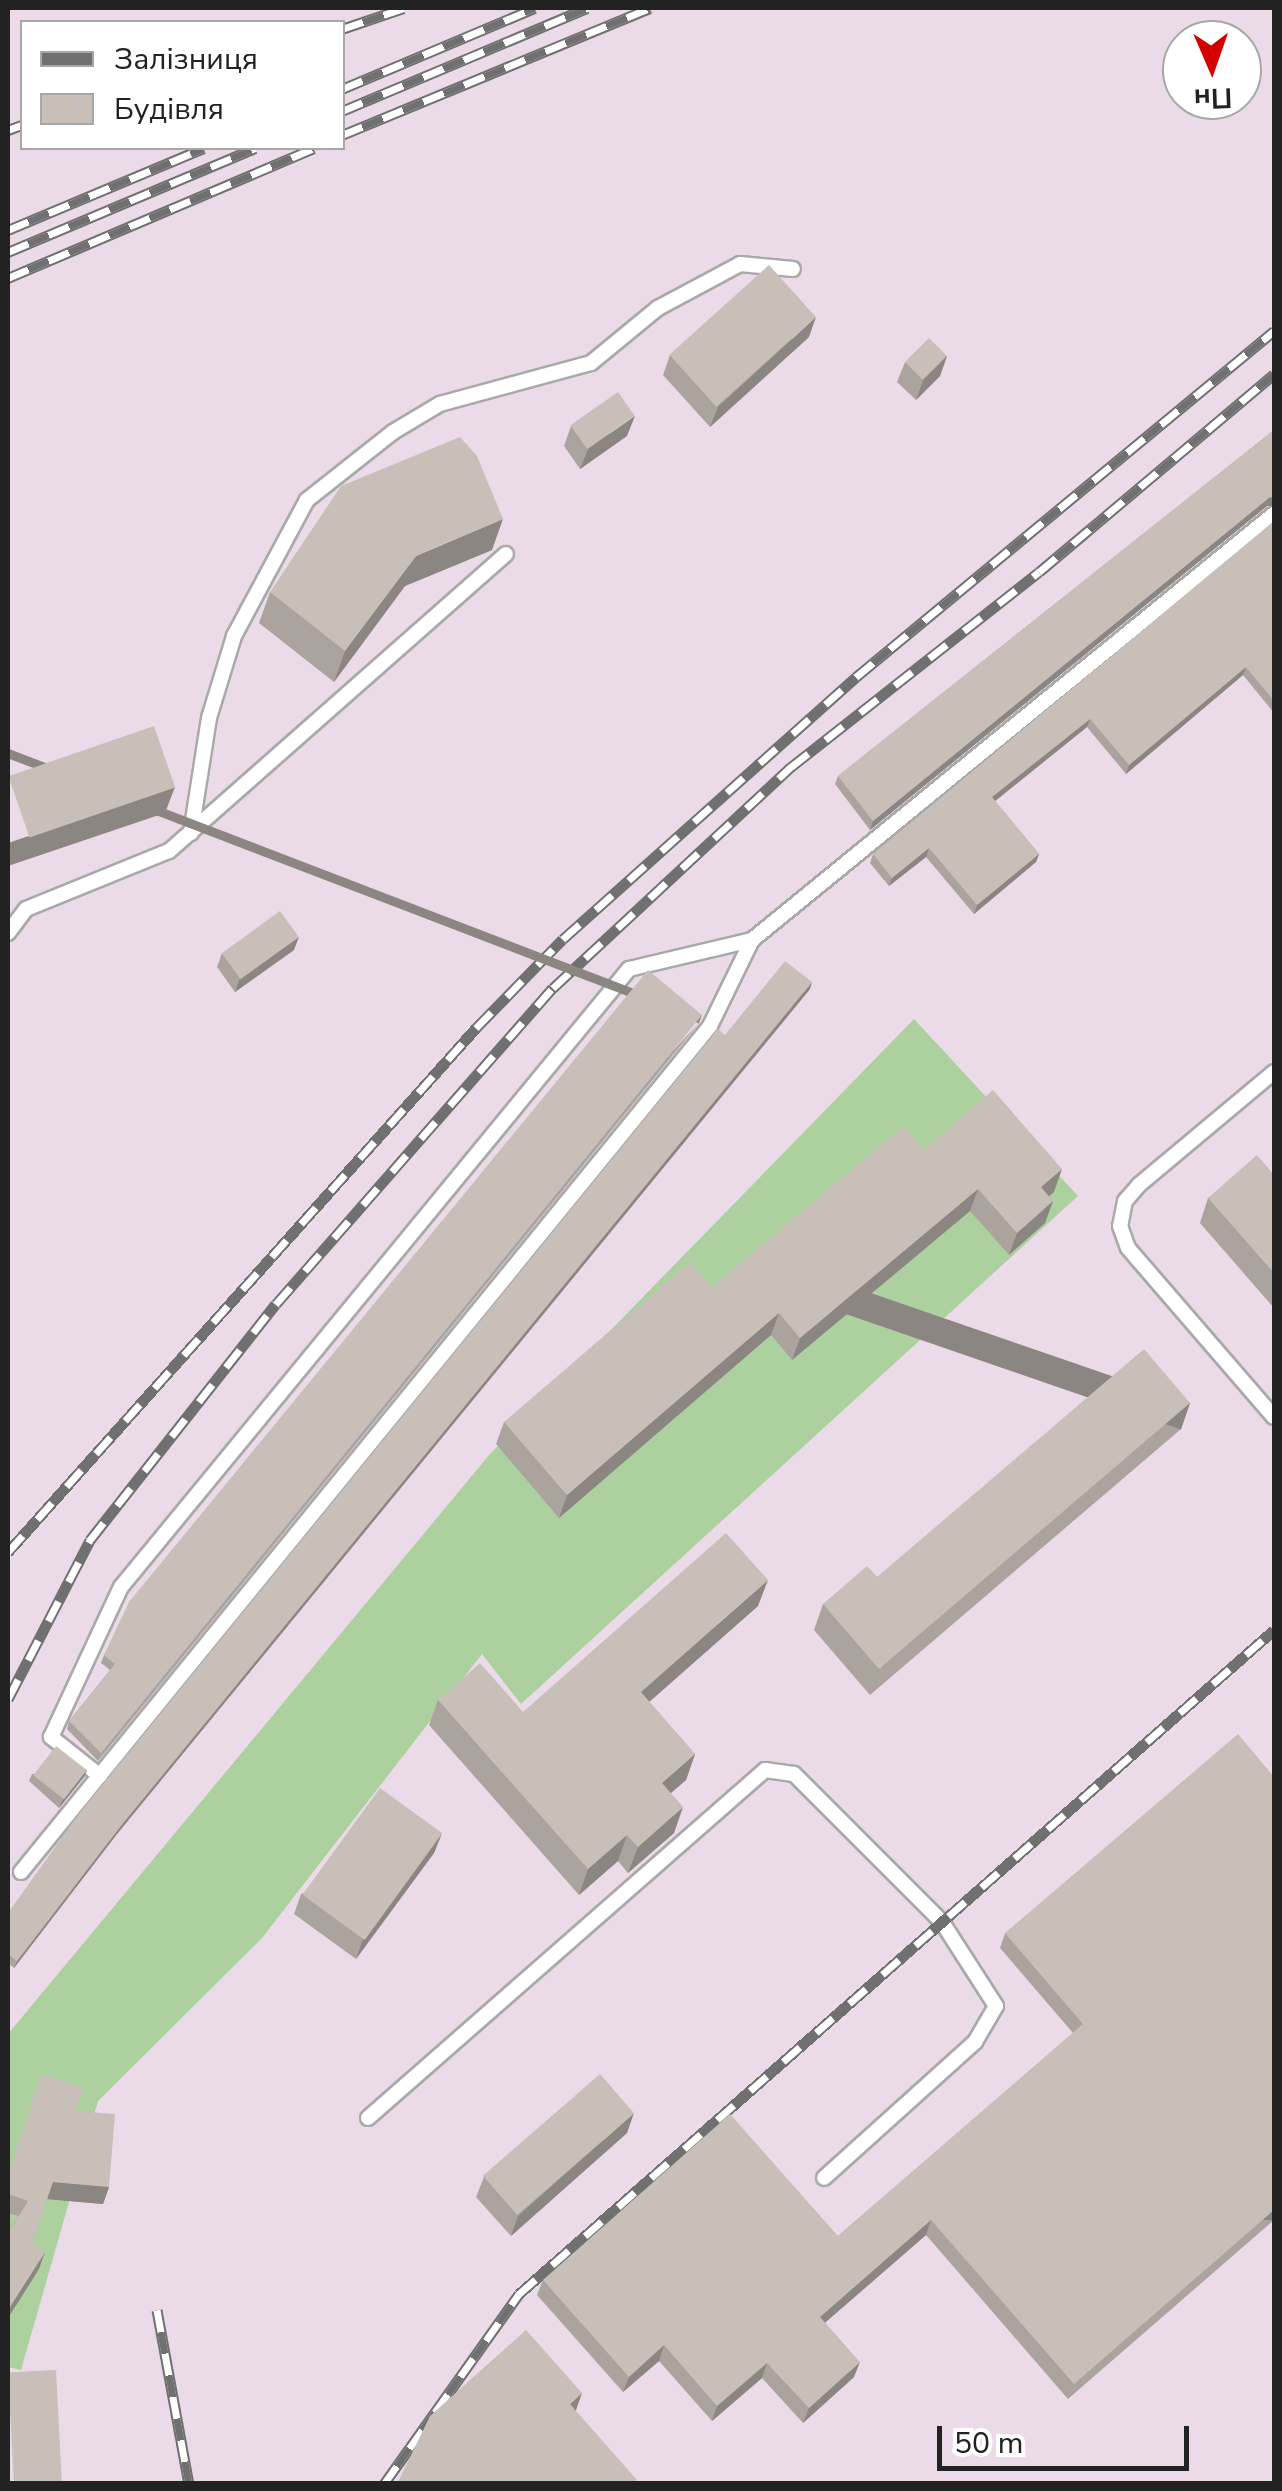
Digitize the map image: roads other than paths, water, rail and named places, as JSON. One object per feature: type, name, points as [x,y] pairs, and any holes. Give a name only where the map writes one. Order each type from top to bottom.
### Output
[{"type":"lane","points":[[191,833],[209,718],[234,636],[307,500],[393,432],[440,404],[591,362],[658,308],[740,264],[793,268]]},
{"type":"lane","points":[[22,1872],[710,1026],[752,940],[1274,514]]},
{"type":"lane","points":[[8,933],[26,909],[170,851],[506,554]]},
{"type":"lane","points":[[100,1776],[52,1737],[121,1586],[629,969],[752,940]]},
{"type":"lane","points":[[1274,1072],[1139,1184],[1125,1202],[1120,1226],[1128,1248],[1274,1417]]},
{"type":"lane","points":[[368,2118],[765,1770],[794,1774],[942,1922],[996,2006],[976,2042],[824,2178]]},
{"type":"railway","points":[[345,28],[404,8]]},
{"type":"railway","points":[[345,88],[535,8]]},
{"type":"railway","points":[[345,110],[587,8]]},
{"type":"railway","points":[[345,134],[650,8]]},
{"type":"railway","points":[[8,130],[20,126]]},
{"type":"railway","points":[[8,230],[199,150]]},
{"type":"railway","points":[[8,252],[250,150]]},
{"type":"railway","points":[[8,278],[309,150]]},
{"type":"railway","points":[[8,1552],[476,1028],[563,939],[856,677],[1274,331]]},
{"type":"railway","points":[[8,1699],[90,1540],[276,1304],[553,988],[791,767],[1039,572],[1274,374]]},
{"type":"railway","points":[[384,2484],[519,2294],[1274,1630]]},
{"type":"railway","points":[[157,2310],[189,2484]]}]
